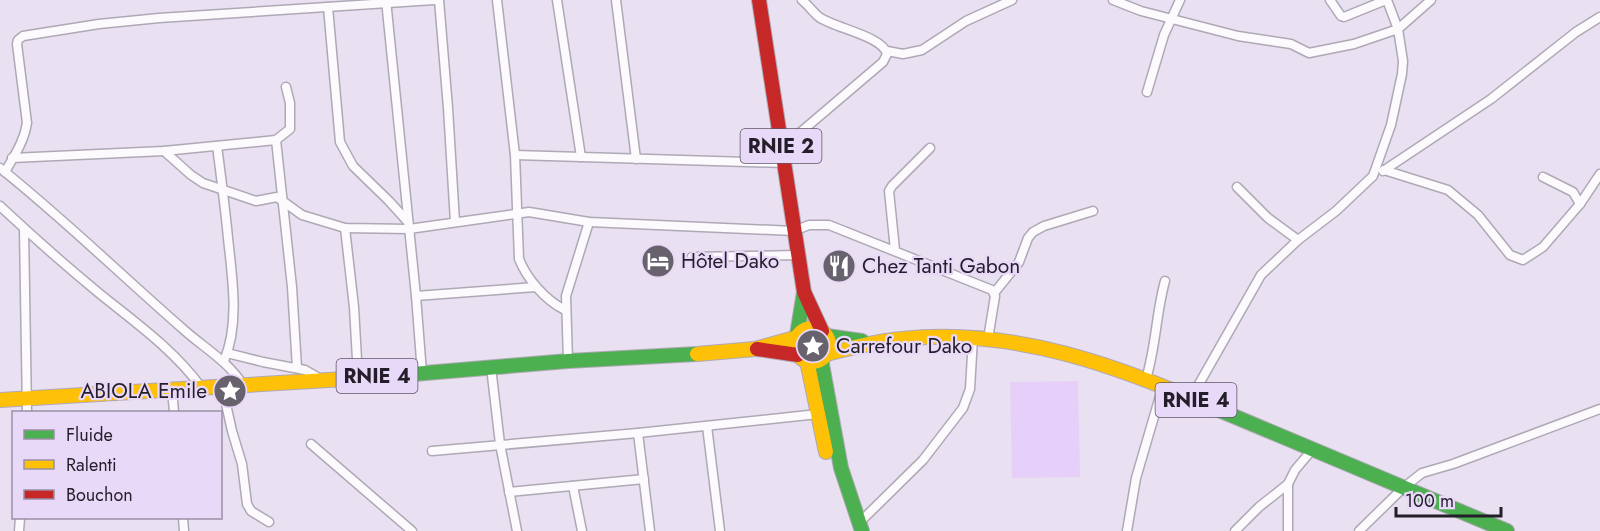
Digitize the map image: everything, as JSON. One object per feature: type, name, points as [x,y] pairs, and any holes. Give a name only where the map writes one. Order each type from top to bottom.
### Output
[{"type":"main road","name":"RNIE 2","points":[[759,0],[804,292]]},
{"type":"main road","points":[[804,292],[829,346],[813,357]]},
{"type":"main road","points":[[804,292],[794,346],[813,357],[857,528]]},
{"type":"main road","points":[[796,337],[808,328],[824,333]]},
{"type":"main road","name":"RNIE 4","points":[[824,333],[867,342]]},
{"type":"main road","name":"RNIE 4","points":[[755,349],[796,337]]},
{"type":"main road","name":"RNIE 4","points":[[0,400],[755,349],[813,357],[867,342],[914,337],[988,339],[1064,352],[1146,379],[1508,531]]},
{"type":"main road","points":[[813,357],[818,414],[840,502],[857,528]]},
{"type":"street","points":[[243,385],[226,357],[182,328],[83,238],[2,170],[25,135],[27,123],[18,40],[23,36],[135,21],[434,0]]},
{"type":"street","points":[[439,0],[455,222]]},
{"type":"street","points":[[497,0],[515,155],[519,259],[536,287],[565,310]]},
{"type":"street","points":[[557,0],[581,157]]},
{"type":"street","points":[[616,0],[636,159]]},
{"type":"street","points":[[802,0],[819,17],[872,40],[887,51],[903,54],[922,50],[966,21],[1012,0]]},
{"type":"street","points":[[1113,0],[1141,10],[1238,36],[1291,44],[1309,53],[1354,44],[1398,29],[1431,0]]},
{"type":"street","points":[[1147,92],[1164,35],[1180,0]]},
{"type":"street","points":[[1329,0],[1344,17],[1387,0],[1398,29],[1402,74],[1392,125],[1373,176]]},
{"type":"street","points":[[386,2],[422,373]]},
{"type":"street","points":[[328,7],[340,142],[353,166],[389,201],[408,225]]},
{"type":"street","points":[[1191,398],[1262,275],[1298,240],[1336,211],[1373,176],[1491,99],[1576,32],[1600,17]]},
{"type":"street","points":[[781,149],[884,62],[887,51]]},
{"type":"street","points":[[12,158],[164,151],[276,140],[290,129],[290,103],[286,87]]},
{"type":"street","points":[[276,140],[284,202],[297,368]]},
{"type":"street","points":[[217,146],[232,282],[233,308],[226,357]]},
{"type":"street","points":[[895,250],[889,191],[891,186],[930,148]]},
{"type":"street","points":[[164,151],[196,179],[256,201],[278,197],[302,215],[345,228],[455,222],[529,212],[589,222],[794,231],[809,225],[829,225],[995,292]]},
{"type":"street","points":[[515,155],[784,163]]},
{"type":"street","points":[[1384,170],[1448,190],[1478,214],[1510,255],[1523,260],[1543,248],[1580,204],[1600,174]]},
{"type":"street","points":[[1543,177],[1573,192],[1580,204]]},
{"type":"street","points":[[1237,187],[1268,218],[1298,240]]},
{"type":"street","points":[[0,206],[24,229],[161,343],[189,371],[202,388]]},
{"type":"street","points":[[988,339],[995,292],[1019,262],[1028,238],[1044,226],[1093,211]]},
{"type":"street","points":[[568,361],[565,310],[568,286],[589,222]]},
{"type":"street","points":[[345,228],[354,307],[358,377]]},
{"type":"street","points":[[24,229],[27,411]]},
{"type":"street","points":[[692,257],[798,255]]},
{"type":"street","points":[[1146,379],[1153,353],[1157,314],[1166,281]]},
{"type":"street","points":[[416,296],[536,287]]},
{"type":"street","points":[[857,528],[923,460],[963,408],[970,389],[972,338]]},
{"type":"street","points":[[226,357],[297,368],[311,372],[319,379]]},
{"type":"street","points":[[491,367],[500,444],[517,531]]},
{"type":"street","points":[[222,386],[242,464],[247,504],[251,511],[269,522]]},
{"type":"street","points":[[1127,531],[1136,478],[1163,386]]},
{"type":"street","points":[[172,390],[174,411]]},
{"type":"street","points":[[1359,531],[1403,488],[1422,473],[1453,464],[1600,409]]},
{"type":"street","points":[[432,451],[818,414]]},
{"type":"street","points":[[707,426],[720,531]]},
{"type":"street","points":[[638,433],[650,531]]},
{"type":"street","points":[[311,444],[412,531]]},
{"type":"street","points":[[1235,531],[1259,507],[1288,484],[1295,470],[1312,450]]},
{"type":"street","points":[[509,492],[644,479]]},
{"type":"street","points":[[1288,484],[1288,531]]},
{"type":"street","points":[[573,486],[582,531]]},
{"type":"shaded area","points":[[1078,381],[1080,477],[1012,478],[1010,382]]},
{"type":"traffic: fast","points":[[797,335],[804,292]]},
{"type":"traffic: fast","points":[[827,336],[862,341]]},
{"type":"traffic: fast","points":[[378,377],[568,361],[697,354]]},
{"type":"traffic: fast","points":[[821,359],[841,468],[862,531]]},
{"type":"traffic: fast","points":[[1219,410],[1507,531]]},
{"type":"traffic: slow","points":[[812,328],[824,333],[829,345],[824,357],[812,362],[800,357],[795,345],[800,333],[812,328]]},
{"type":"traffic: slow","points":[[826,354],[902,339],[943,337],[984,339],[1025,345],[1104,365],[1219,410]]},
{"type":"traffic: slow","points":[[697,354],[755,349],[795,338]]},
{"type":"traffic: slow","points":[[807,361],[826,452]]},
{"type":"traffic: slow","points":[[0,400],[378,377]]},
{"type":"traffic: jam","points":[[759,0],[804,292],[822,331]]},
{"type":"traffic: jam","points":[[757,349],[798,355]]},
{"type":"place","name":"Hôtel Dako","points":[[658,261]]},
{"type":"place","name":"Chez Tanti Gabon","points":[[839,266]]},
{"type":"place","name":"Carrefour Dako","points":[[813,346]]},
{"type":"place","name":"ABIOLA Emile","points":[[230,391]]}]
